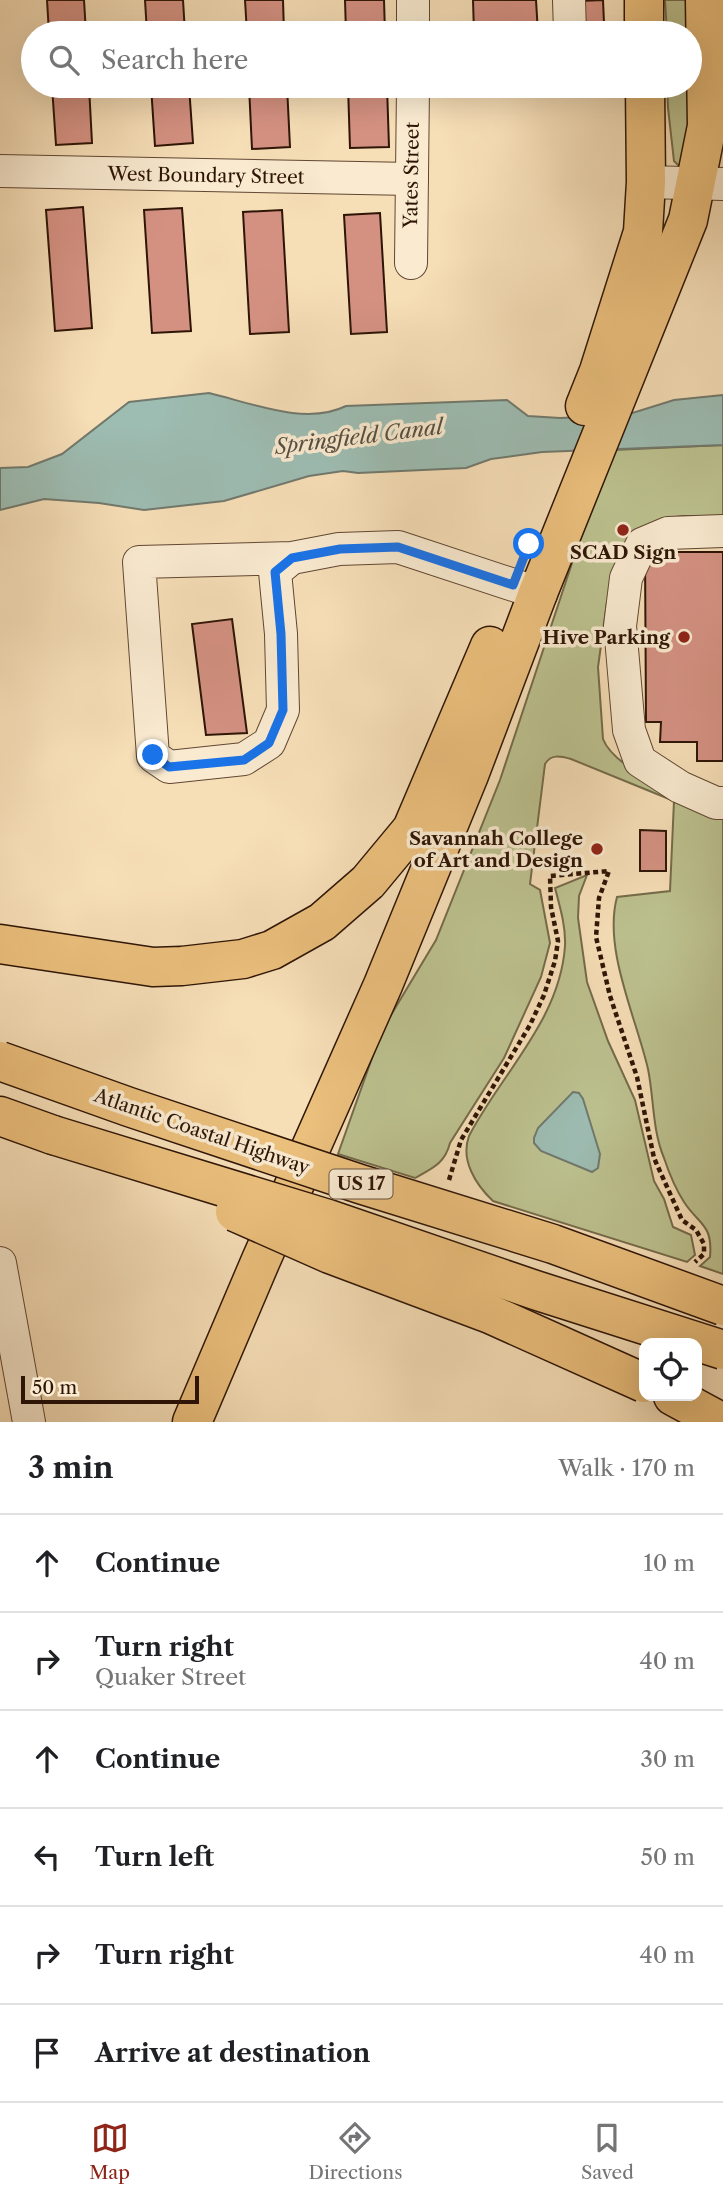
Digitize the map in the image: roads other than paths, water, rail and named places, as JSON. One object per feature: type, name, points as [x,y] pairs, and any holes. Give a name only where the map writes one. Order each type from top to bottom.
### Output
[{"type":"main road","points":[[644,0],[644,21]]},
{"type":"main road","points":[[192,1422],[383,985],[469,775],[525,589],[613,370],[688,220],[709,184],[715,134],[705,0]]},
{"type":"main road","points":[[613,370],[643,232],[646,182],[645,98]]},
{"type":"main road","points":[[0,944],[153,967],[213,964],[272,950],[322,922],[368,882],[412,829],[474,687],[525,589]]},
{"type":"main road","name":"Atlantic Coastal Highway","points":[[0,1061],[142,1112],[553,1244],[723,1306]]},
{"type":"main road","name":"US 17","points":[[0,1116],[53,1135],[328,1219],[535,1290],[723,1350]]},
{"type":"main road","points":[[53,1135],[330,1254],[491,1314],[639,1380]]},
{"type":"main road","points":[[682,1401],[721,1422]]},
{"type":"street","points":[[413,0],[413,21]]},
{"type":"street","points":[[569,0],[570,21]]},
{"type":"street","name":"Yates Street","points":[[411,263],[413,98]]},
{"type":"street","name":"West Boundary Street","points":[[0,172],[412,179]]},
{"type":"street","points":[[646,182],[709,184]]},
{"type":"street","points":[[723,531],[668,533],[642,544],[626,578],[620,626],[629,730],[640,761],[680,787],[716,803],[723,803]]},
{"type":"street","points":[[292,558],[275,572],[281,634],[283,710],[269,743],[244,760],[169,767],[153,755],[139,562],[292,558],[340,549],[398,547],[525,589]]},
{"type":"street","points":[[0,1263],[29,1422]]},
{"type":"water","name":"Springfield Canal","points":[[209,393],[278,411],[314,414],[346,406],[507,400],[528,416],[560,418],[626,415],[674,400],[723,395],[723,445],[542,452],[491,459],[466,468],[358,473],[343,471],[309,476],[224,501],[144,510],[44,499],[0,510],[0,468],[28,467],[62,454],[129,402]]},
{"type":"water","points":[[573,1092],[579,1093],[583,1099],[600,1154],[598,1168],[592,1172],[541,1151],[534,1143],[538,1128]]},
{"type":"place","name":"SCAD Sign","points":[[623,530]]},
{"type":"place","name":"Hive Parking","points":[[684,637]]},
{"type":"place","name":"Savannah College of Art and Design","points":[[597,849]]}]
